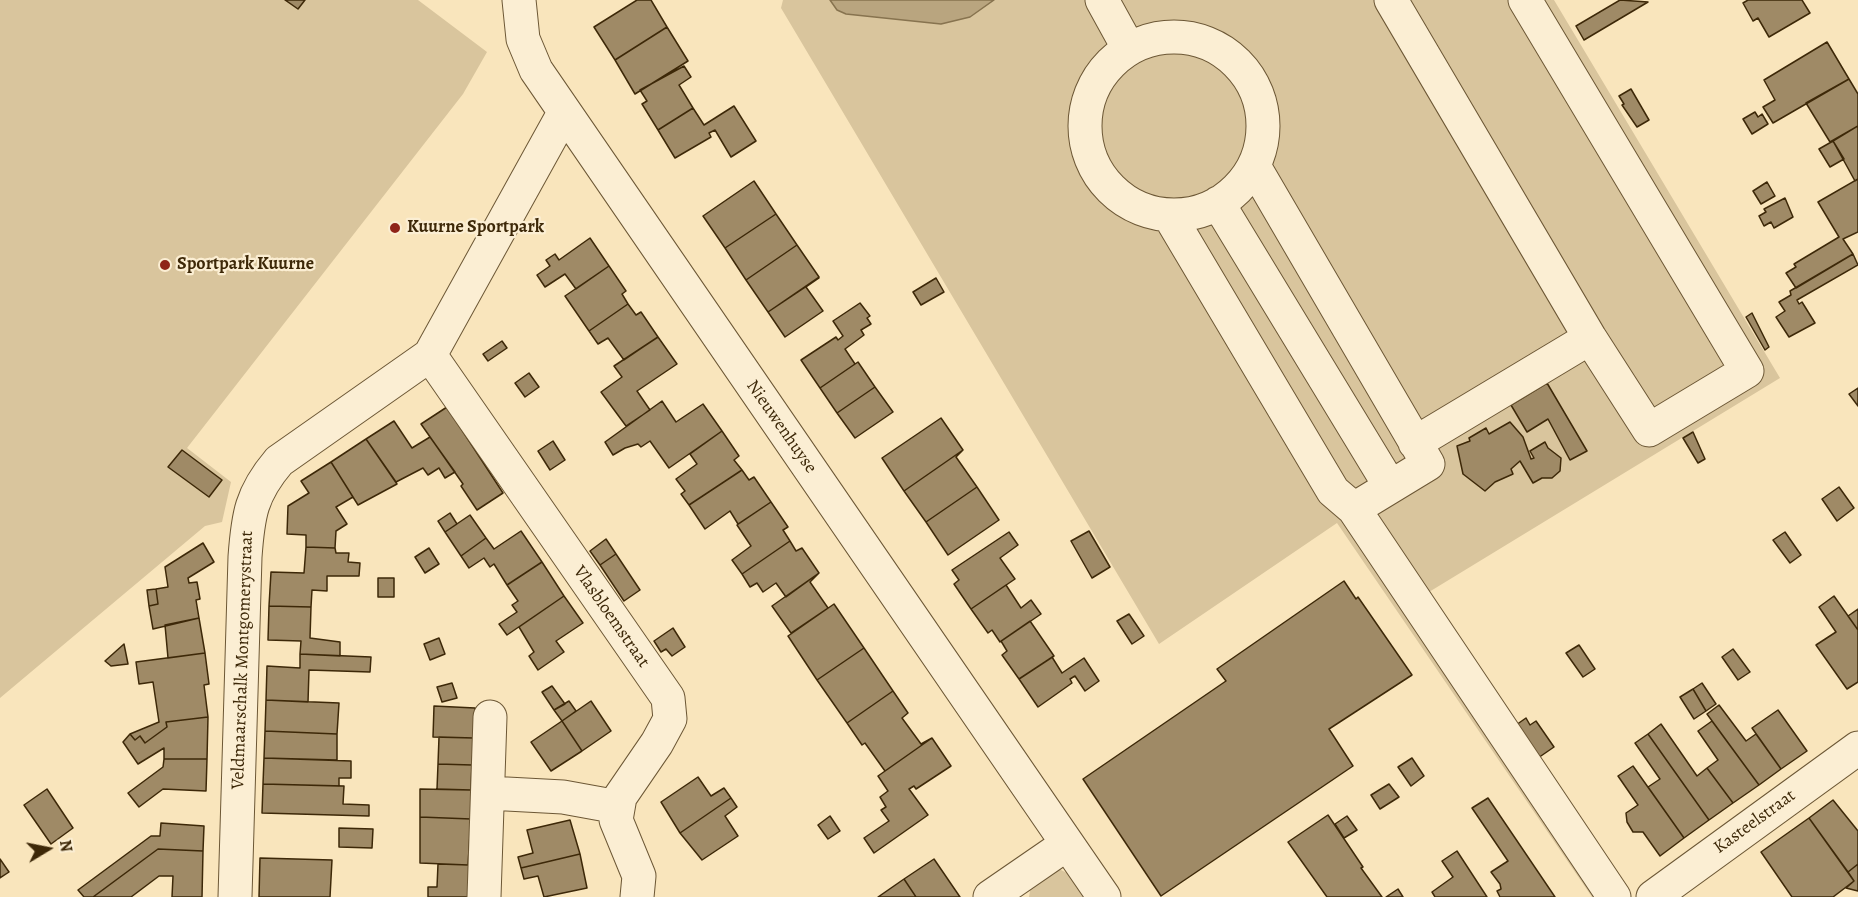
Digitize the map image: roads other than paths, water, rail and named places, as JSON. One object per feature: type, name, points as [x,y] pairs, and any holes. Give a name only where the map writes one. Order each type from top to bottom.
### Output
[{"type":"street","name":"Nieuwenhuyse","points":[[519,0],[523,39],[536,70],[564,113],[1104,897]]},
{"type":"street","points":[[1102,0],[1129,49]]},
{"type":"street","points":[[1391,0],[1590,338],[1649,430],[1747,371],[1525,0]]},
{"type":"street","points":[[1179,37],[1208,43],[1232,58],[1251,81],[1261,109],[1262,138],[1254,166],[1236,190],[1218,203],[1198,211],[1169,215],[1141,208],[1116,193],[1097,170],[1087,143],[1086,113],[1095,86],[1112,62],[1129,49],[1150,40],[1179,37]]},
{"type":"street","name":"Veldmaarschalk Montgomerystraat","points":[[235,897],[245,557],[248,519],[261,482],[279,461],[430,355],[564,113]]},
{"type":"street","points":[[1254,166],[1428,464],[1354,509]]},
{"type":"street","points":[[1218,203],[1390,486]]},
{"type":"street","points":[[1169,215],[1333,491],[1354,509],[1614,897]]},
{"type":"street","points":[[1415,443],[1590,338]]},
{"type":"street","name":"Vlasbloemstraat","points":[[430,355],[668,698],[670,719],[657,743],[620,797],[618,807]]},
{"type":"street","points":[[484,897],[490,717]]},
{"type":"street","name":"Kasteelstraat","points":[[1653,897],[1858,748]]},
{"type":"street","points":[[488,793],[562,796],[618,807],[616,820],[639,876],[637,897]]},
{"type":"street","points":[[990,897],[1067,844]]},
{"type":"place","name":"Kuurne Sportpark","points":[[395,228]]},
{"type":"place","name":"Sportpark Kuurne","points":[[165,265]]}]
